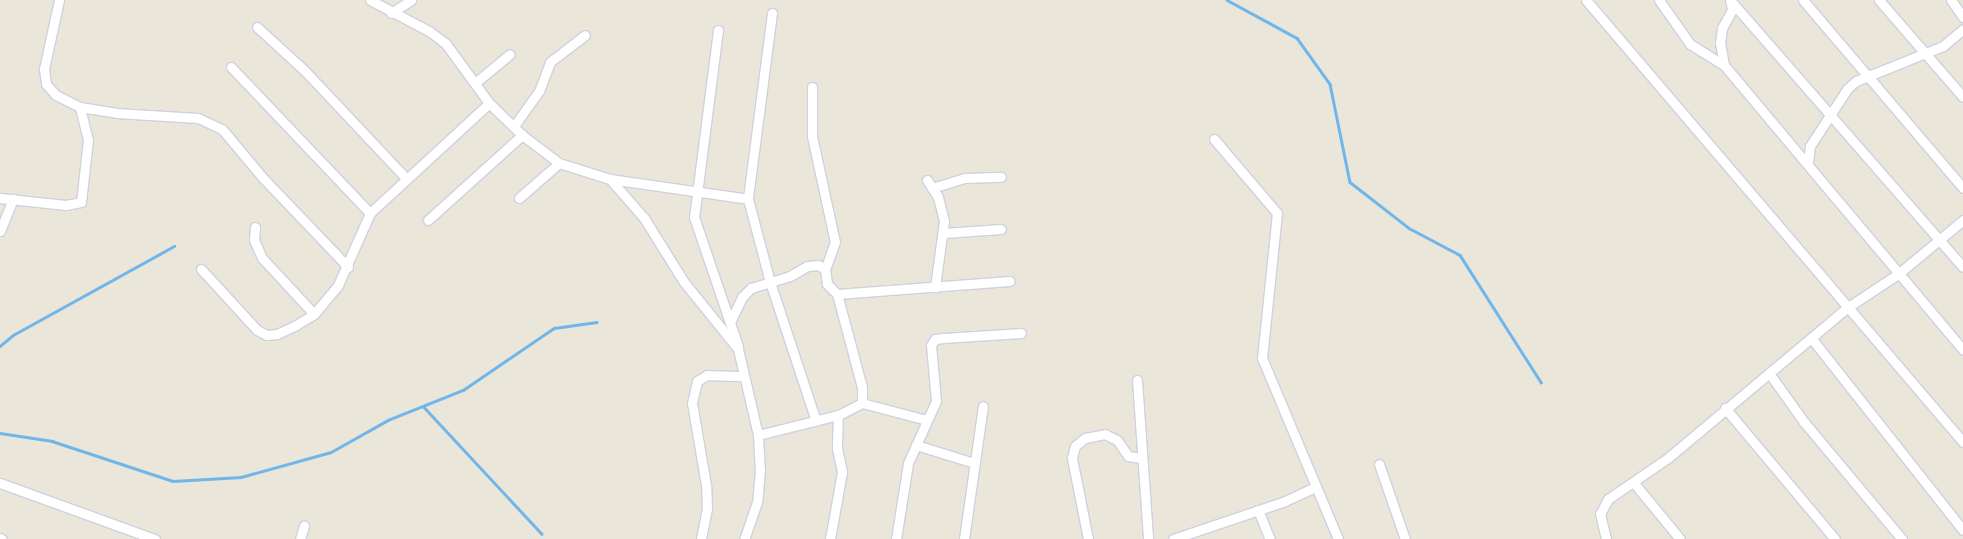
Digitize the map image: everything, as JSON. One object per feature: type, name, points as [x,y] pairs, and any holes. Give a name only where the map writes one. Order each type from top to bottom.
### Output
[{"type":"street","points":[[59,0],[45,54],[46,84],[56,95],[80,107],[198,118],[222,129],[263,178],[348,266]]},
{"type":"street","points":[[370,0],[391,13],[429,31],[446,44],[489,103],[522,135],[559,163],[610,179],[748,200]]},
{"type":"street","points":[[391,13],[411,0]]},
{"type":"street","points":[[1586,0],[1963,442]]},
{"type":"street","points":[[1659,0],[1690,44],[1724,65],[1808,162],[1898,274],[1963,350]]},
{"type":"street","points":[[1724,65],[1720,43],[1722,28],[1732,10],[1730,0]]},
{"type":"street","points":[[1730,0],[1963,267]]},
{"type":"street","points":[[1803,0],[1963,188]]},
{"type":"street","points":[[1879,0],[1963,98]]},
{"type":"street","points":[[1951,0],[1963,17]]},
{"type":"street","points":[[772,13],[748,200],[770,282],[816,421]]},
{"type":"street","points":[[257,27],[305,71],[405,177]]},
{"type":"street","points":[[1808,162],[1810,146],[1846,89],[1869,77],[1943,46],[1963,29]]},
{"type":"street","points":[[718,30],[696,192],[695,225],[730,322],[758,435],[757,502],[744,539]]},
{"type":"street","points":[[514,126],[539,91],[550,62],[585,35]]},
{"type":"street","points":[[475,83],[510,54]]},
{"type":"street","points":[[230,67],[370,213]]},
{"type":"street","points":[[812,87],[812,136],[825,209],[835,242],[825,269],[827,284],[836,294],[862,387],[862,403]]},
{"type":"street","points":[[201,269],[258,330],[267,335],[277,334],[314,314],[348,266],[370,213],[405,177],[489,103]]},
{"type":"street","points":[[0,198],[66,206],[82,202],[88,140],[80,107]]},
{"type":"street","points":[[428,220],[522,135]]},
{"type":"street","points":[[1214,139],[1277,213],[1262,358],[1338,539]]},
{"type":"street","points":[[519,198],[559,163]]},
{"type":"street","points":[[932,188],[965,178],[1001,177]]},
{"type":"street","points":[[610,179],[644,218],[684,282],[738,349]]},
{"type":"street","points":[[927,180],[942,210],[944,233],[935,287]]},
{"type":"street","points":[[0,230],[13,199]]},
{"type":"street","points":[[1606,539],[1600,514],[1602,506],[1634,483],[1812,339],[1848,307],[1898,274],[1963,220]]},
{"type":"street","points":[[255,226],[254,240],[262,258],[314,314]]},
{"type":"street","points":[[944,233],[1000,229]]},
{"type":"street","points":[[730,322],[746,292],[814,264],[825,269]]},
{"type":"street","points":[[836,294],[1010,280]]},
{"type":"street","points":[[896,539],[908,464],[936,400],[931,345],[935,339],[1021,333]]},
{"type":"street","points":[[1812,339],[1963,530]]},
{"type":"street","points":[[1769,373],[1804,422],[1902,539]]},
{"type":"street","points":[[701,539],[707,509],[706,485],[692,403],[696,381],[707,376],[744,376]]},
{"type":"street","points":[[1137,380],[1148,539]]},
{"type":"street","points":[[758,435],[838,415],[862,403],[927,420]]},
{"type":"street","points":[[964,539],[983,406]]},
{"type":"street","points":[[1725,408],[1835,539]]},
{"type":"street","points":[[830,539],[842,472],[837,448],[838,415]]},
{"type":"street","points":[[1088,539],[1072,458],[1075,446],[1086,438],[1105,434],[1117,440],[1128,456],[1141,458]]},
{"type":"street","points":[[916,445],[974,463]]},
{"type":"street","points":[[1379,464],[1405,539]]},
{"type":"street","points":[[0,482],[155,539]]},
{"type":"street","points":[[1634,483],[1680,539]]},
{"type":"street","points":[[1173,539],[1185,537],[1315,487]]},
{"type":"street","points":[[1258,510],[1270,539]]},
{"type":"street","points":[[300,539],[304,526]]},
{"type":"waterway","points":[[1227,0],[1297,38],[1330,84],[1350,182],[1409,228],[1460,255],[1541,382]]},
{"type":"waterway","points":[[0,346],[13,335],[174,246]]},
{"type":"waterway","points":[[0,433],[52,441],[173,481],[241,477],[331,452],[388,420],[463,390],[554,328],[597,322]]},
{"type":"waterway","points":[[424,407],[542,534]]}]
